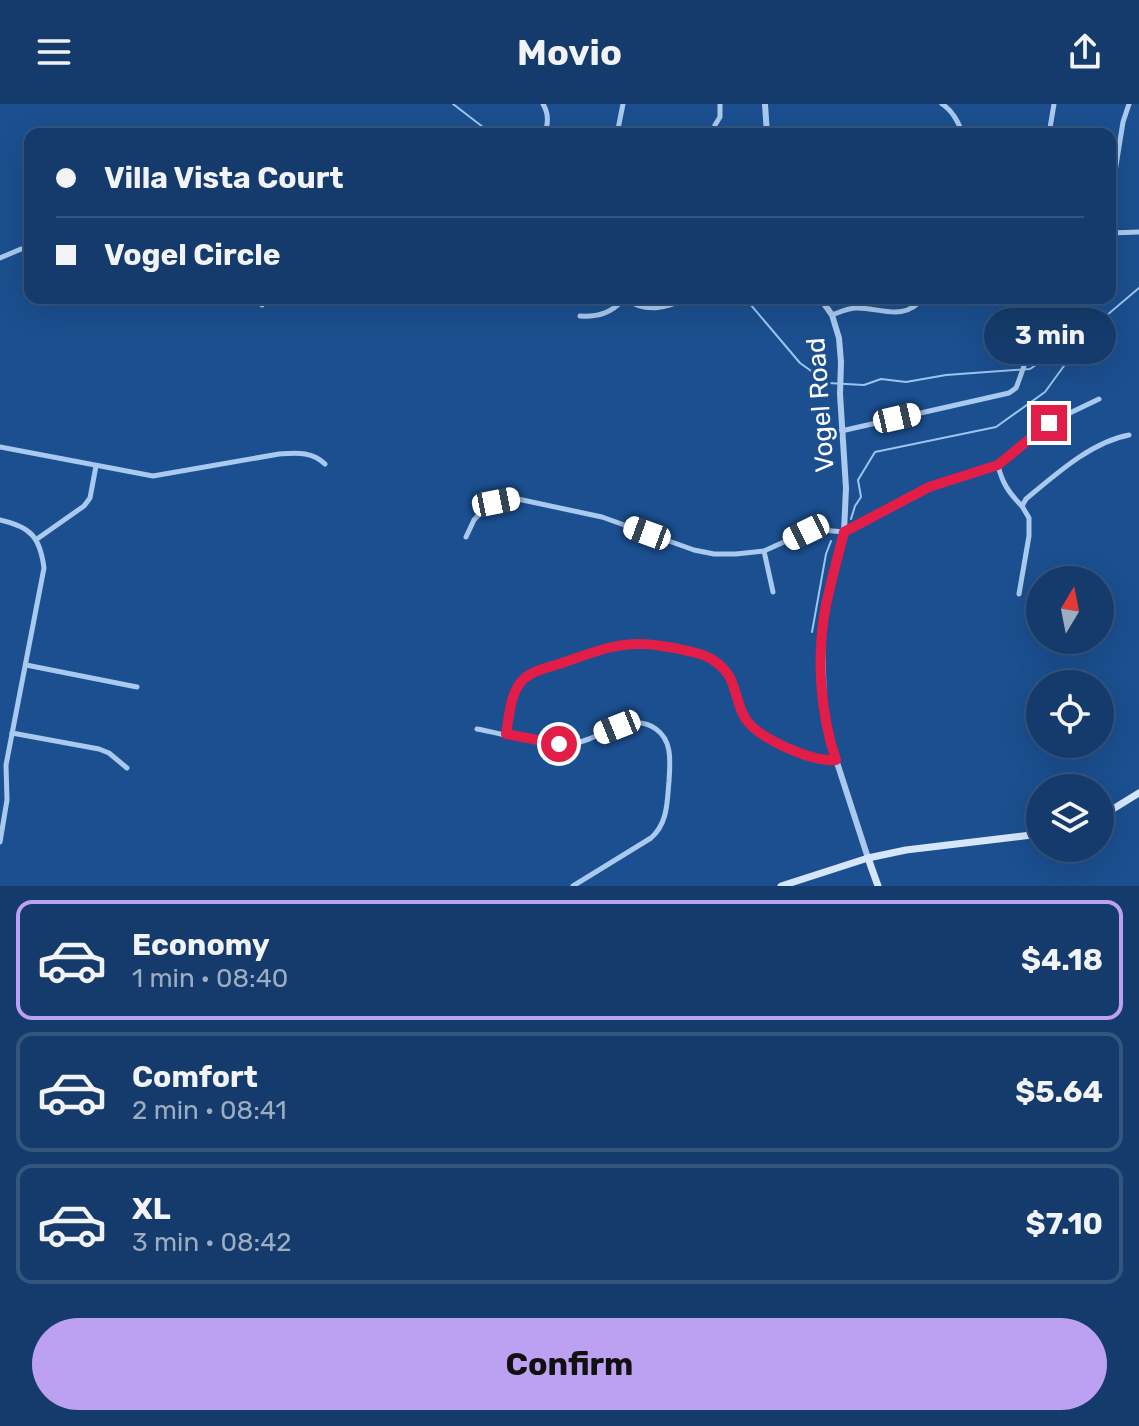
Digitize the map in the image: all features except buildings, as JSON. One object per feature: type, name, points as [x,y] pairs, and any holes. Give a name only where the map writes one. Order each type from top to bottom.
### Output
[{"type":"main road","points":[[1114,808],[1139,793]]},
{"type":"main road","points":[[781,886],[868,858],[921,847],[1026,836]]},
{"type":"main road","name":"Vogel Road","points":[[868,858],[878,886]]},
{"type":"street","points":[[543,104],[547,113],[547,128]]},
{"type":"street","points":[[618,128],[623,104]]},
{"type":"street","points":[[715,125],[720,117],[720,104]]},
{"type":"street","points":[[765,104],[767,128]]},
{"type":"street","points":[[942,104],[949,109],[960,128]]},
{"type":"street","points":[[1050,128],[1054,104]]},
{"type":"street","points":[[1116,166],[1129,104]]},
{"type":"street","points":[[1116,233],[1139,232]]},
{"type":"street","points":[[0,258],[24,249]]},
{"type":"street","points":[[580,316],[599,316],[618,304]]},
{"type":"street","points":[[635,304],[652,309],[673,304]]},
{"type":"street","name":"Vogel Road","points":[[824,304],[832,315],[839,338],[846,488],[844,532],[826,608],[822,640],[824,704],[831,744],[868,858]]},
{"type":"street","points":[[832,315],[855,308],[908,311],[917,304]]},
{"type":"street","points":[[1019,304],[1034,343]]},
{"type":"street","points":[[841,431],[1009,393],[1016,388],[1028,350],[1070,304]]},
{"type":"street","points":[[466,537],[474,520],[484,509],[513,498],[602,517],[694,550],[725,554],[764,551],[806,532],[844,532],[929,487],[998,465],[1049,423],[1099,399]]},
{"type":"street","points":[[1022,506],[1026,499],[1065,466],[1115,437],[1129,435]]},
{"type":"street","points":[[0,447],[153,476],[279,454],[317,456],[325,464]]},
{"type":"street","points":[[998,465],[1008,493],[1029,518],[1019,594]]},
{"type":"street","points":[[37,539],[84,506],[90,498],[96,466]]},
{"type":"street","points":[[0,520],[28,530],[37,539],[44,568],[6,765],[7,800],[0,842]]},
{"type":"street","points":[[764,551],[773,592]]},
{"type":"street","points":[[506,734],[516,690],[527,676],[610,647],[643,644],[696,653],[712,659],[729,675],[745,719],[756,730],[778,744],[820,759],[836,760]]},
{"type":"street","points":[[26,665],[137,687]]},
{"type":"street","points":[[477,729],[549,743],[575,743],[617,727],[639,723],[658,730],[668,746],[670,765],[666,808],[660,828],[651,838],[573,886]]},
{"type":"street","points":[[12,733],[99,749],[127,768]]},
{"type":"waterway","points":[[453,104],[484,128]]},
{"type":"waterway","points":[[750,304],[800,363],[828,383],[864,385],[881,379],[906,382],[946,375],[1030,369],[1100,321],[1139,288]]},
{"type":"waterway","points":[[1093,325],[1102,313]]},
{"type":"waterway","points":[[851,519],[861,497],[858,480],[875,452],[996,427],[1045,392],[1090,330]]},
{"type":"waterway","points":[[812,632],[831,541]]},
{"type":"route","points":[[559,744],[506,734],[513,697],[523,680],[534,673],[598,651],[643,644],[696,653],[712,659],[729,675],[745,719],[756,730],[778,744],[820,759],[836,760],[824,704],[822,640],[826,608],[844,532],[929,487],[998,465],[1049,423]]}]
